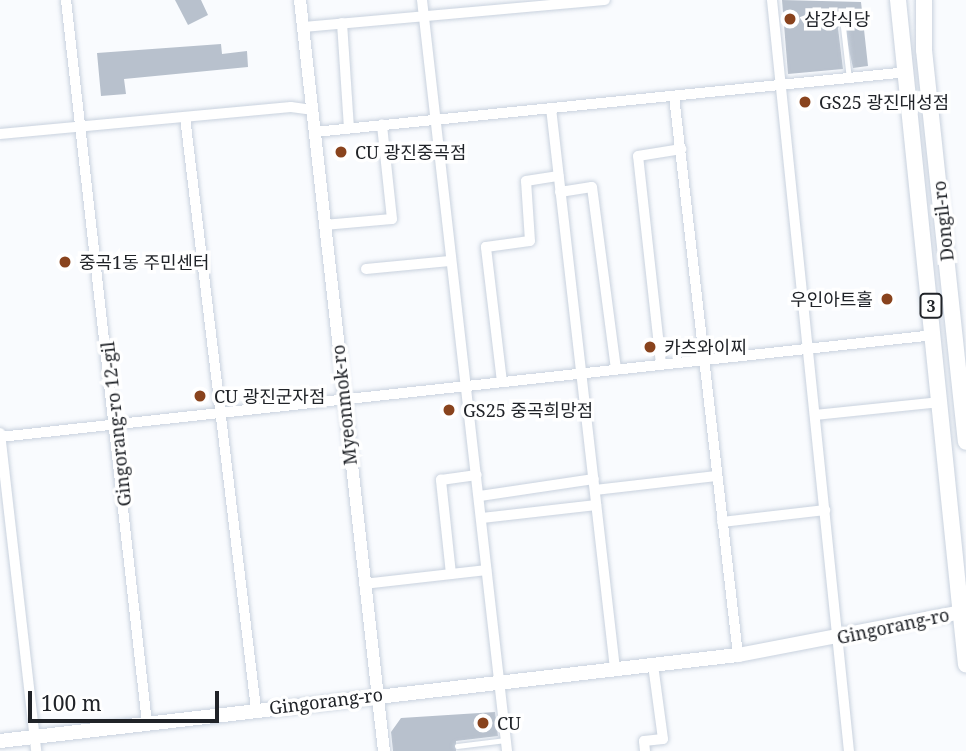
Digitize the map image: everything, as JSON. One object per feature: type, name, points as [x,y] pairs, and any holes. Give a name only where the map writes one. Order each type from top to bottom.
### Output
[{"type":"main road","name":"Dongil-ro","points":[[898,0],[909,72],[950,503],[964,611],[966,665]]},
{"type":"main road","name":"Dongil-ro","points":[[924,0],[925,50],[966,442]]},
{"type":"main road","points":[[950,503],[966,539]]},
{"type":"main road","name":"Gingorang-ro","points":[[0,741],[35,744],[147,723],[256,709],[738,655],[838,638],[964,611]]},
{"type":"street","name":"Gingorang-ro 12-gil","points":[[66,0],[83,126],[147,723]]},
{"type":"street","name":"Myeonmok-ro","points":[[300,0],[342,398],[384,751]]},
{"type":"street","points":[[422,0],[507,746]]},
{"type":"street","points":[[303,27],[424,19],[605,0]]},
{"type":"street","points":[[772,0],[849,751]]},
{"type":"street","points":[[342,23],[349,128]]},
{"type":"street","points":[[315,132],[909,72]]},
{"type":"street","points":[[674,96],[738,655]]},
{"type":"street","points":[[0,134],[291,107],[312,110]]},
{"type":"street","points":[[551,108],[615,669]]},
{"type":"street","points":[[185,117],[256,709]]},
{"type":"street","points":[[324,225],[392,219],[382,125]]},
{"type":"street","points":[[661,364],[638,156],[681,149]]},
{"type":"street","points":[[502,382],[486,247],[530,241],[526,181],[559,176]]},
{"type":"street","points":[[560,192],[592,187],[616,369]]},
{"type":"street","points":[[366,270],[450,261]]},
{"type":"street","points":[[35,744],[0,436],[934,335]]},
{"type":"street","points":[[815,415],[940,402]]},
{"type":"street","points":[[451,574],[442,480],[477,475]]},
{"type":"street","points":[[480,496],[716,476]]},
{"type":"street","points":[[482,518],[597,505]]},
{"type":"street","points":[[722,522],[825,510]]},
{"type":"street","points":[[364,584],[486,570]]},
{"type":"street","points":[[644,746],[663,738],[653,665]]},
{"type":"lane","points":[[843,27],[849,79]]},
{"type":"lane","points":[[457,746],[507,746]]},
{"type":"building","points":[[175,0],[201,0],[208,15],[188,25]]},
{"type":"building","points":[[782,0],[861,2],[868,66],[853,68],[843,22],[838,28],[843,69],[788,74]]},
{"type":"building","points":[[221,44],[222,54],[247,51],[248,67],[124,79],[126,94],[101,96],[97,53]]},
{"type":"building","points":[[495,712],[498,736],[456,741],[456,751],[393,751],[391,732],[401,718]]},
{"type":"place","name":"삼강식당","points":[[790,19]]},
{"type":"place","name":"GS25 광진대성점","points":[[805,102]]},
{"type":"place","name":"CU 광진중곡점","points":[[341,152]]},
{"type":"place","name":"중곡1동 주민센터","points":[[65,262]]},
{"type":"place","name":"우인아트홀","points":[[887,299]]},
{"type":"place","name":"카츠와이찌","points":[[650,347]]},
{"type":"place","name":"CU 광진군자점","points":[[200,396]]},
{"type":"place","name":"GS25 중곡희망점","points":[[449,410]]},
{"type":"place","name":"CU","points":[[483,723]]}]
